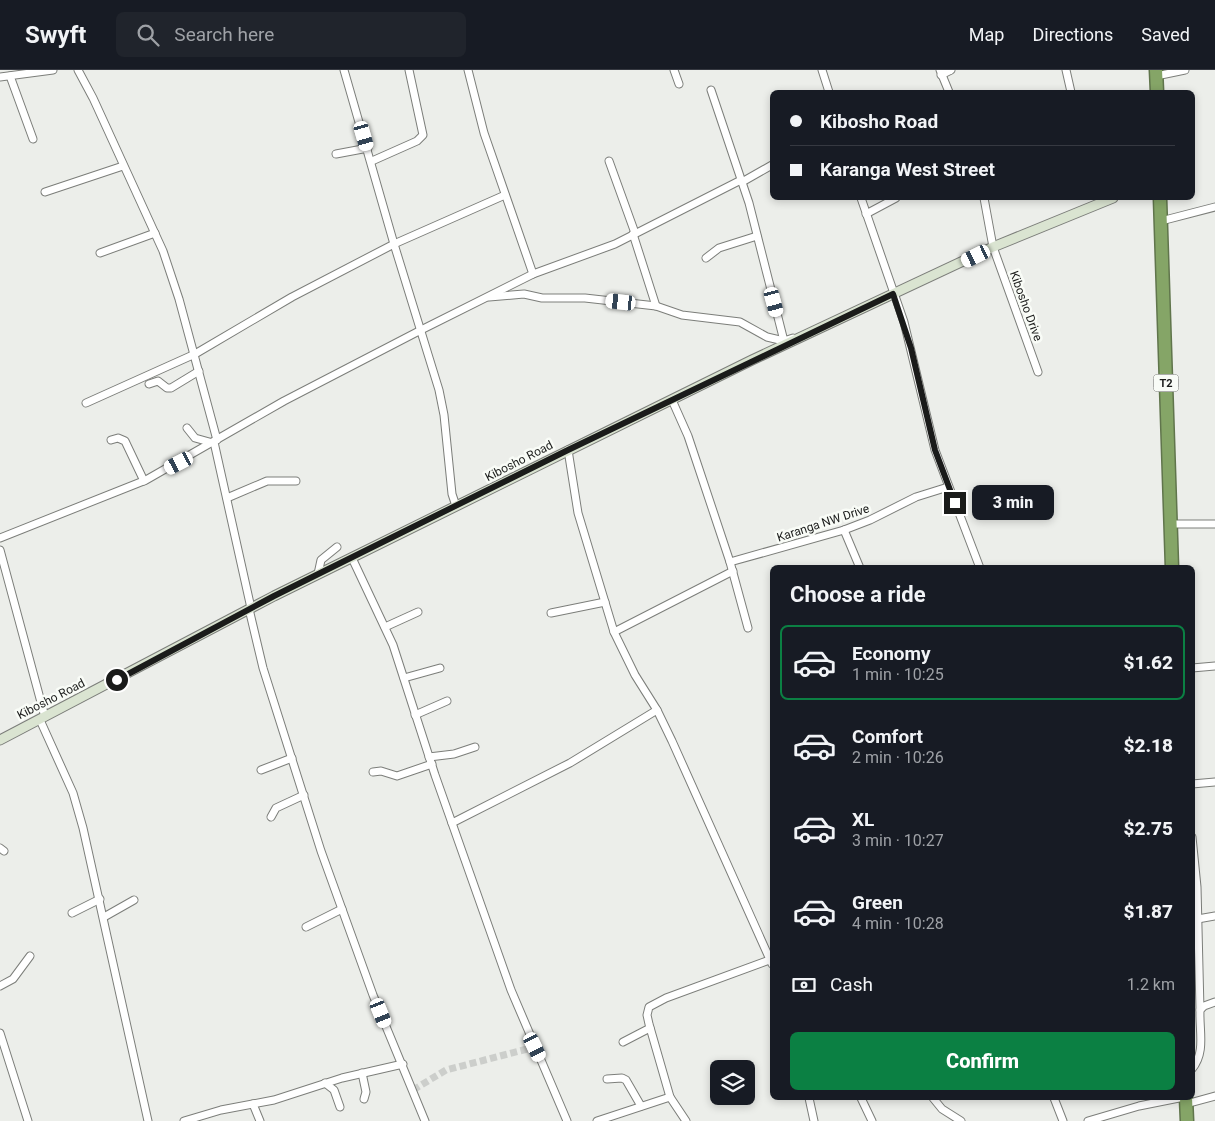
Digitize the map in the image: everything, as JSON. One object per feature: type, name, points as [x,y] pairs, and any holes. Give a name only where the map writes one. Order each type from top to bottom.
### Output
[{"type":"highway","points":[[1156,73],[1157,90]]},
{"type":"highway","name":"T2","points":[[1160,200],[1172,565]]},
{"type":"highway","points":[[1184,1100],[1187,1121]]},
{"type":"street","points":[[0,77],[53,70]]},
{"type":"street","points":[[79,70],[155,233],[171,276],[199,371],[263,668],[342,909],[373,995],[425,1121]]},
{"type":"street","points":[[344,70],[421,330],[444,415],[452,494],[456,506]]},
{"type":"street","points":[[372,161],[417,141],[423,136],[409,70]]},
{"type":"street","points":[[468,70],[476,106],[533,274]]},
{"type":"street","points":[[674,70],[679,84]]},
{"type":"street","points":[[822,70],[828,90]]},
{"type":"street","points":[[948,90],[941,72],[951,70]]},
{"type":"street","points":[[1066,70],[1071,90]]},
{"type":"street","points":[[1156,73],[1184,70]]},
{"type":"street","points":[[10,76],[33,139]]},
{"type":"street","points":[[711,90],[749,203],[784,341]]},
{"type":"street","points":[[336,154],[368,148]]},
{"type":"street","points":[[609,161],[634,233],[656,306]]},
{"type":"street","points":[[45,192],[123,166]]},
{"type":"street","points":[[0,538],[144,481],[284,402],[488,296],[533,274],[596,253],[770,166]]},
{"type":"street","points":[[86,403],[195,354],[292,297],[394,244],[505,195]]},
{"type":"street","points":[[862,200],[911,348],[935,450],[979,565]]},
{"type":"street","points":[[866,214],[892,200]]},
{"type":"street","name":"Kibosho Drive","points":[[984,200],[993,248],[1038,372]]},
{"type":"street","name":"Kibosho Road","points":[[0,740],[318,574],[568,450],[893,294],[993,248],[1107,200]]},
{"type":"street","points":[[1161,221],[1215,207]]},
{"type":"street","points":[[100,253],[155,233]]},
{"type":"street","points":[[706,258],[719,248],[756,236]]},
{"type":"street","points":[[488,296],[497,298],[524,294],[542,298],[585,298],[656,306],[682,315],[740,322],[767,337],[784,341],[830,324]]},
{"type":"street","points":[[149,384],[158,381],[167,388],[171,388],[199,371]]},
{"type":"street","points":[[672,400],[688,436],[733,570],[748,628]]},
{"type":"street","points":[[187,428],[195,438],[215,442]]},
{"type":"street","points":[[111,440],[118,438],[125,441],[144,481]]},
{"type":"street","points":[[568,450],[578,513],[614,632],[635,675],[657,710],[770,957]]},
{"type":"street","points":[[227,498],[267,482],[296,481]]},
{"type":"street","name":"Karanga NW Drive","points":[[730,562],[844,530],[948,486]]},
{"type":"street","points":[[1171,524],[1215,524]]},
{"type":"street","points":[[844,530],[859,565]]},
{"type":"street","points":[[318,574],[321,560],[336,547]]},
{"type":"street","points":[[0,550],[43,718],[79,812],[100,898],[148,1121]]},
{"type":"street","points":[[352,558],[385,626],[511,990],[567,1121]]},
{"type":"street","points":[[614,632],[733,570]]},
{"type":"street","points":[[551,613],[605,602]]},
{"type":"street","points":[[385,626],[418,612]]},
{"type":"street","points":[[1195,668],[1215,666]]},
{"type":"street","points":[[404,678],[440,668]]},
{"type":"street","points":[[415,714],[447,700]]},
{"type":"street","points":[[452,823],[554,771],[657,710]]},
{"type":"street","points":[[373,772],[381,771],[397,776],[430,760],[475,747]]},
{"type":"street","points":[[261,770],[292,758]]},
{"type":"street","points":[[1195,784],[1215,782]]},
{"type":"street","points":[[271,817],[276,808],[304,795]]},
{"type":"street","points":[[72,913],[100,898]]},
{"type":"street","points":[[104,917],[134,900]]},
{"type":"street","points":[[306,927],[342,909]]},
{"type":"street","points":[[1195,1063],[1201,1051],[1195,920],[1215,916]]},
{"type":"street","points":[[0,986],[14,979],[30,956]]},
{"type":"street","points":[[686,1121],[670,1097],[650,1028],[647,1010],[653,1004],[770,962]]},
{"type":"street","points":[[1200,1010],[1204,1006],[1215,1002]]},
{"type":"street","points":[[623,1042],[650,1028]]},
{"type":"street","points":[[0,1033],[28,1121]]},
{"type":"street","points":[[184,1121],[253,1104],[362,1073],[403,1064]]},
{"type":"street","points":[[362,1073],[366,1092],[364,1099]]},
{"type":"street","points":[[607,1079],[622,1078],[626,1080],[641,1106]]},
{"type":"street","points":[[325,1083],[334,1090],[340,1107]]},
{"type":"street","points":[[1195,1099],[1215,1096]]},
{"type":"street","points":[[597,1121],[670,1097]]},
{"type":"street","points":[[809,1100],[814,1121]]},
{"type":"street","points":[[862,1100],[872,1121]]},
{"type":"street","points":[[935,1100],[942,1109],[960,1121]]},
{"type":"street","points":[[1055,1100],[1063,1121]]},
{"type":"street","points":[[1088,1121],[1164,1100]]},
{"type":"street","points":[[253,1104],[260,1121]]},
{"type":"tunnel","points":[[413,1090],[446,1070],[535,1047]]},
{"type":"route","points":[[117,680],[274,596],[752,360],[893,294],[904,322],[935,450],[955,503]]}]
